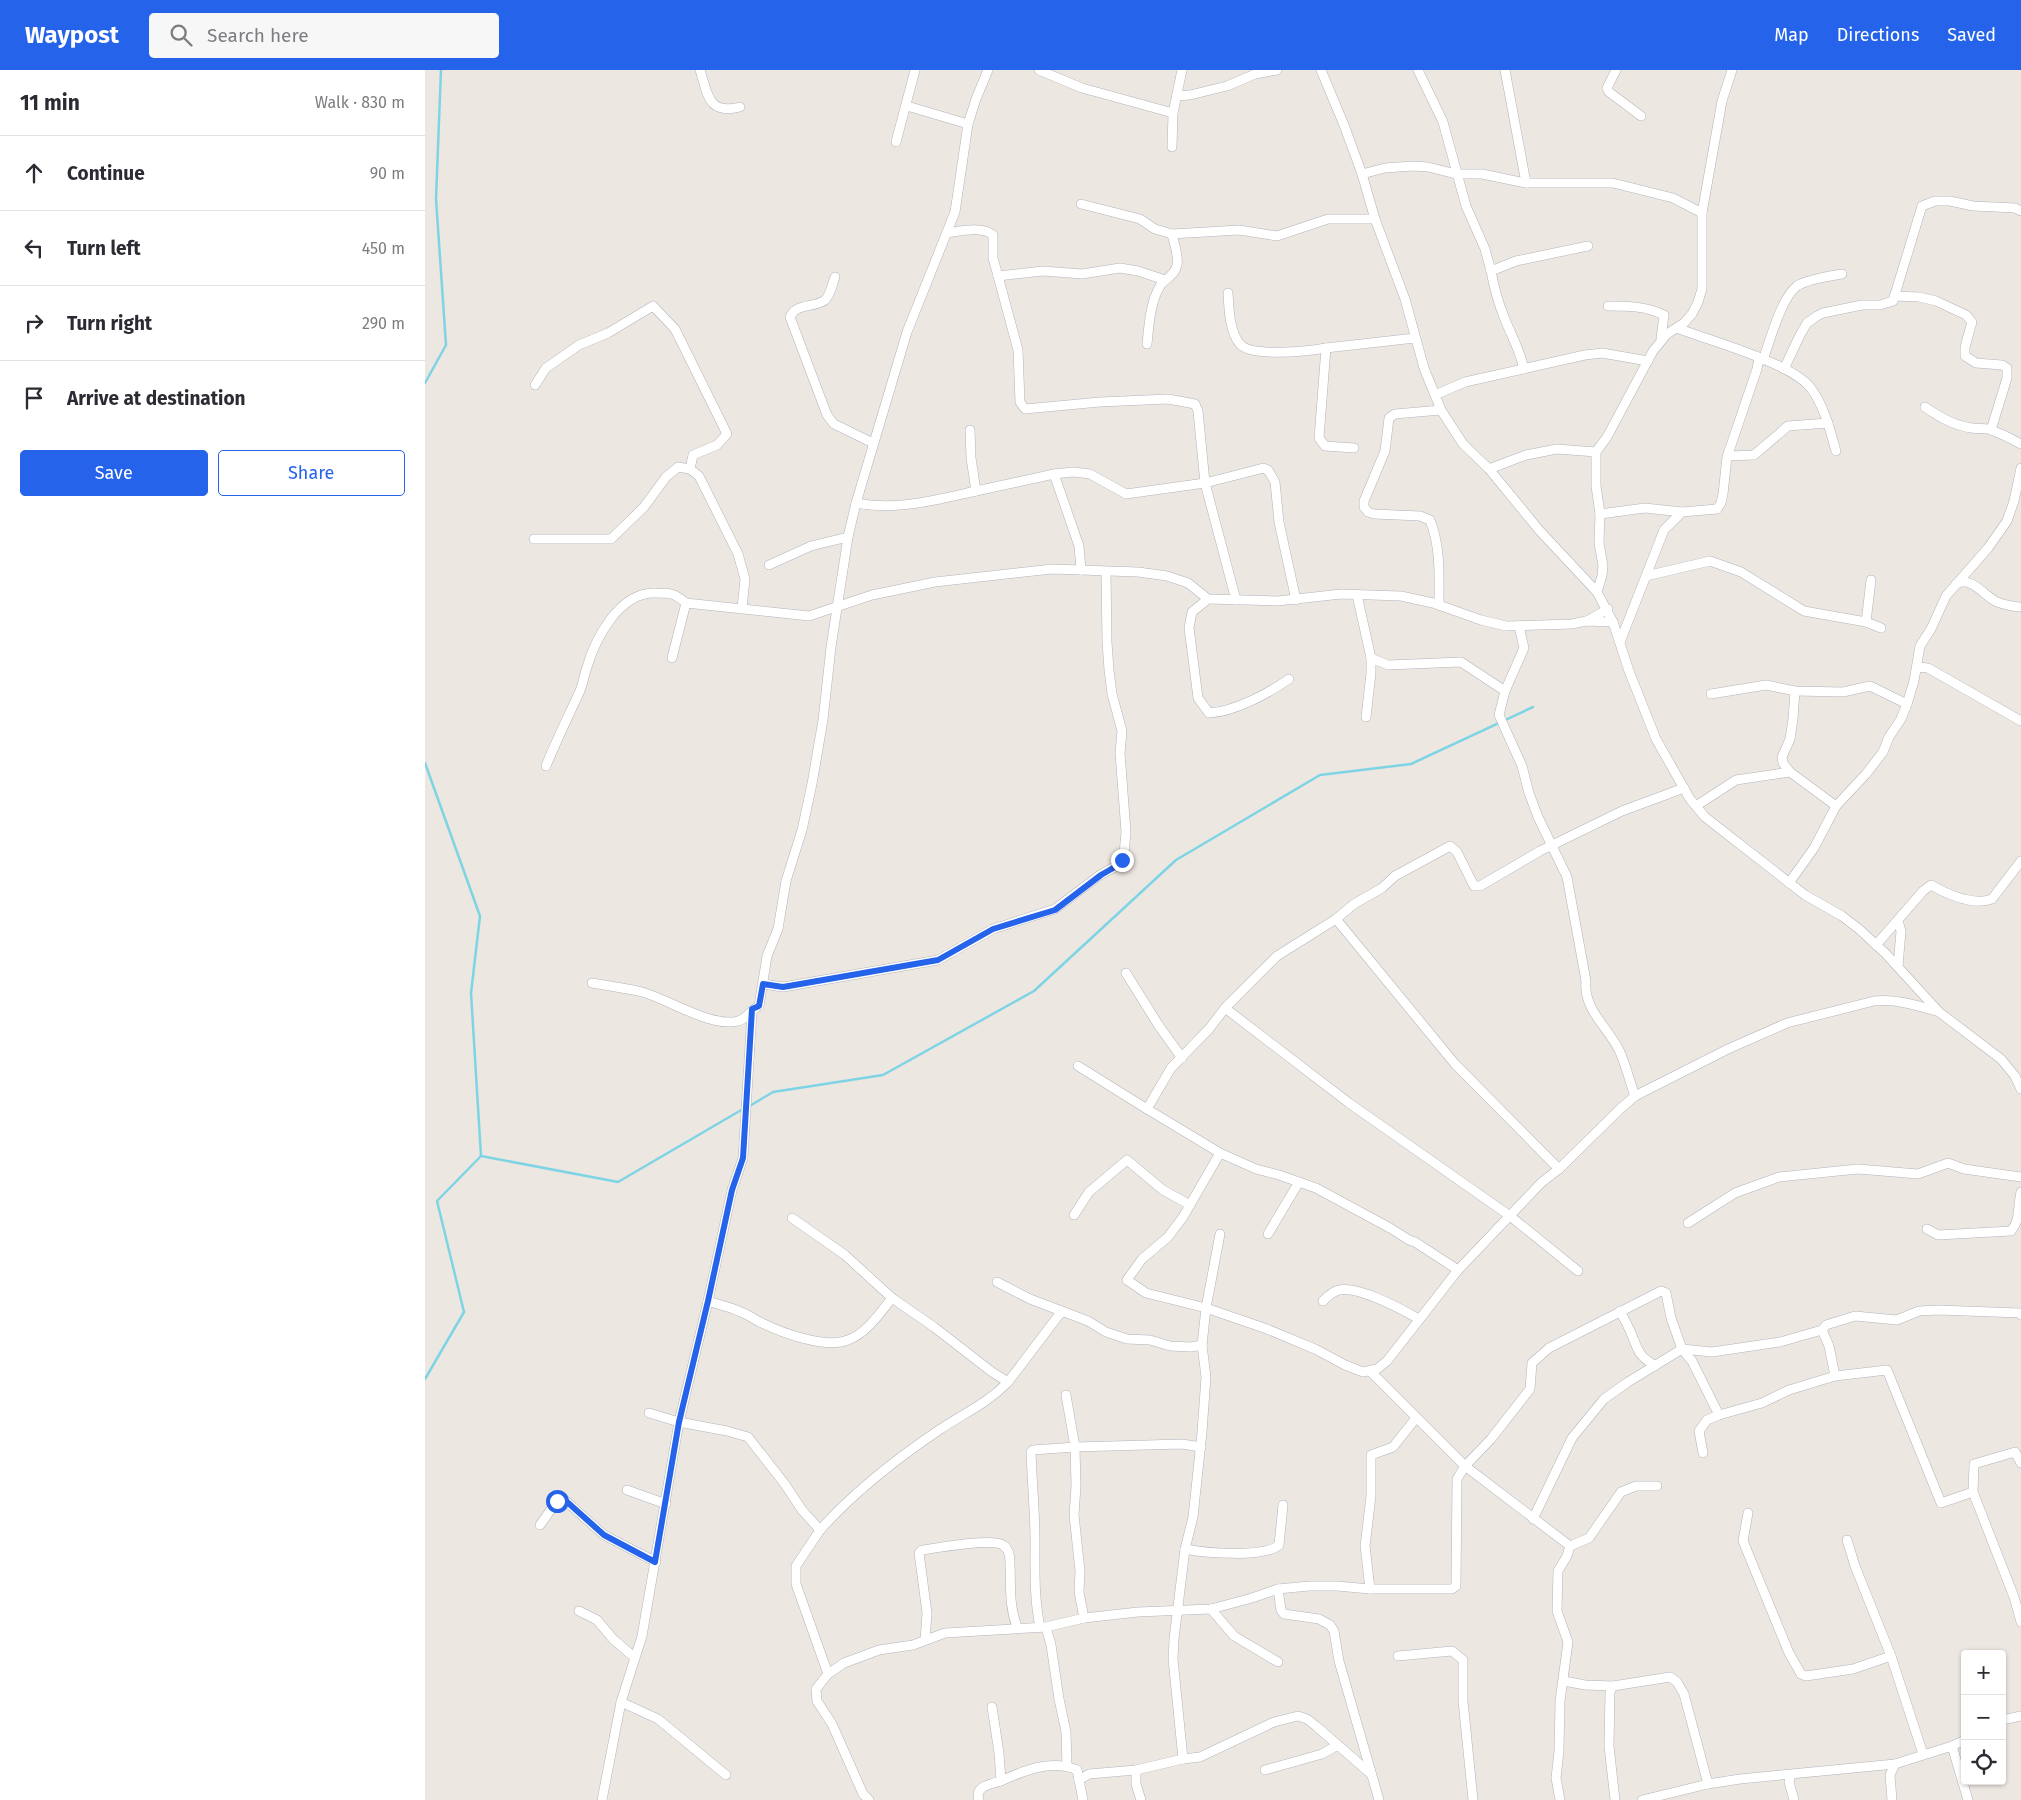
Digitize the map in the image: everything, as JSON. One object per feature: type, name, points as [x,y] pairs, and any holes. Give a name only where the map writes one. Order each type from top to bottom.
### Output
[{"type":"street","points":[[700,70],[710,100],[715,107],[727,110],[740,107]]},
{"type":"street","points":[[896,142],[915,70]]},
{"type":"street","points":[[592,983],[642,992],[698,1015],[729,1022],[739,1021],[747,1017],[752,1009],[759,1006],[767,956],[778,929],[786,881],[802,830],[811,784],[823,720],[831,647],[855,503],[907,332],[955,212],[967,124],[989,70]]},
{"type":"street","points":[[1039,70],[1082,88],[1173,113]]},
{"type":"street","points":[[1172,147],[1173,113],[1182,70]]},
{"type":"street","points":[[1177,96],[1227,86],[1255,74],[1277,70]]},
{"type":"street","points":[[1321,70],[1362,174],[1375,219],[1405,299],[1415,338],[1441,410],[1463,444],[1489,469],[1539,530],[1597,592],[1613,622],[1629,671],[1656,738],[1696,806],[1705,817],[1805,896],[1841,916],[1877,945],[1939,1012],[2001,1059],[2015,1076],[2021,1088]]},
{"type":"street","points":[[1419,70],[1443,122],[1456,174],[1491,271],[1501,309],[1518,346],[1524,369]]},
{"type":"street","points":[[1505,70],[1526,183]]},
{"type":"street","points":[[1615,70],[1607,88],[1609,92],[1641,116]]},
{"type":"street","points":[[1597,592],[1603,566],[1599,543],[1600,514],[1596,486],[1596,452],[1607,437],[1661,340],[1684,323],[1692,314],[1702,289],[1702,213],[1722,102],[1732,70]]},
{"type":"street","points":[[907,106],[967,124]]},
{"type":"street","points":[[1362,174],[1385,168],[1413,166],[1428,167],[1456,174],[1482,174],[1526,183],[1613,183],[1673,198],[1702,213]]},
{"type":"street","points":[[1784,369],[1799,335],[1807,323],[1817,316],[1862,305],[1880,305],[1893,301],[1922,206],[1935,201],[1950,201],[1973,206],[2015,208],[2021,211]]},
{"type":"street","points":[[1081,204],[1140,219],[1155,229],[1172,234],[1239,230],[1277,236],[1328,219],[1375,219]]},
{"type":"street","points":[[947,233],[988,231],[993,235],[993,258],[1018,350],[1020,402],[1025,409],[1100,402],[1158,400],[1187,401],[1195,404],[1198,412],[1205,483],[1236,600]]},
{"type":"street","points":[[1147,344],[1150,317],[1159,288],[1165,280],[1174,274],[1177,265],[1172,234]]},
{"type":"street","points":[[1491,271],[1516,261],[1588,246]]},
{"type":"street","points":[[998,276],[1043,272],[1082,274],[1120,268],[1138,271],[1165,280]]},
{"type":"street","points":[[1600,514],[1645,508],[1682,512],[1717,509],[1723,494],[1725,463],[1761,359],[1781,309],[1797,286],[1842,274]]},
{"type":"street","points":[[835,277],[829,294],[824,301],[798,308],[789,317],[827,415],[834,424],[873,443]]},
{"type":"street","points":[[1228,293],[1233,330],[1239,343],[1247,350],[1295,352],[1415,338]]},
{"type":"street","points":[[1894,296],[1919,298],[1936,302],[1966,315],[1972,322],[1965,347],[1965,356],[1976,363],[2002,365],[2007,368],[2007,378],[1991,430]]},
{"type":"street","points":[[535,385],[546,368],[579,345],[608,332],[653,306],[675,329],[727,434],[717,445],[693,455],[690,469]]},
{"type":"street","points":[[1608,306],[1638,306],[1653,309],[1664,315],[1661,340]]},
{"type":"street","points":[[1677,328],[1761,359],[1797,376],[1809,387],[1828,423],[1836,451]]},
{"type":"street","points":[[1326,348],[1326,370],[1320,405],[1319,438],[1325,446],[1354,448]]},
{"type":"street","points":[[1435,395],[1465,382],[1602,353],[1648,361]]},
{"type":"street","points":[[1925,407],[1955,424],[1991,430],[2021,444]]},
{"type":"street","points":[[1439,606],[1439,557],[1437,542],[1430,520],[1420,516],[1374,514],[1368,512],[1364,507],[1364,501],[1385,451],[1389,418],[1395,414],[1441,410]]},
{"type":"street","points":[[1729,456],[1754,454],[1788,426],[1828,423]]},
{"type":"street","points":[[970,430],[971,458],[976,491]]},
{"type":"street","points":[[1489,469],[1526,455],[1557,449],[1596,452]]},
{"type":"street","points":[[534,539],[611,539],[644,507],[666,476],[678,467],[690,469],[699,476],[738,554],[745,579],[742,608]]},
{"type":"street","points":[[855,503],[874,506],[922,504],[1055,474],[1073,472],[1090,474],[1126,494],[1205,483],[1263,468],[1271,474],[1275,482],[1279,522],[1296,600]]},
{"type":"street","points":[[1789,882],[1817,844],[1836,806],[1866,774],[1883,752],[1907,704],[1917,667],[1917,656],[1921,646],[1946,596],[1988,548],[2007,521],[2014,501],[2021,468]]},
{"type":"street","points":[[1055,474],[1079,546],[1081,570]]},
{"type":"street","points":[[1620,642],[1664,530],[1682,512]]},
{"type":"street","points":[[769,565],[811,546],[848,537]]},
{"type":"street","points":[[1646,576],[1710,561],[1741,572],[1804,611],[1866,622],[1881,628]]},
{"type":"street","points":[[546,766],[580,691],[587,665],[600,638],[622,605],[636,596],[650,593],[673,593],[686,604],[809,616],[871,594],[935,582],[1052,568],[1137,572],[1183,580],[1208,599],[1296,600],[1341,594],[1401,596],[1495,624],[1519,626],[1572,624],[1587,621],[1613,622]]},
{"type":"street","points":[[763,984],[783,987],[938,960],[993,929],[1055,910],[1101,875],[1120,864],[1124,854],[1126,832],[1120,760],[1122,730],[1112,694],[1109,670],[1106,572]]},
{"type":"street","points":[[1866,622],[1871,580]]},
{"type":"street","points":[[1956,584],[1965,582],[1995,601],[2019,607]]},
{"type":"street","points":[[1357,595],[1371,658],[1366,716]]},
{"type":"street","points":[[1208,599],[1192,612],[1189,628],[1198,698],[1209,713],[1248,702],[1289,679]]},
{"type":"street","points":[[672,658],[686,604]]},
{"type":"street","points":[[1587,621],[1608,610]]},
{"type":"street","points":[[1519,626],[1524,648],[1505,691],[1499,715],[1522,766],[1538,817],[1567,877],[1586,981],[1587,1002],[1619,1051],[1635,1096]]},
{"type":"street","points":[[1371,658],[1388,665],[1461,662],[1505,691]]},
{"type":"street","points":[[1917,667],[1928,668],[2021,720]]},
{"type":"street","points":[[1711,694],[1766,685],[1795,690],[1843,692],[1871,686],[1907,704]]},
{"type":"street","points":[[1795,690],[1790,738],[1782,756],[1783,763],[1790,772],[1836,806]]},
{"type":"street","points":[[1696,806],[1736,780],[1790,772]]},
{"type":"street","points":[[1147,1109],[1171,1068],[1209,1029],[1225,1008],[1277,956],[1336,920],[1354,904],[1382,888],[1395,876],[1450,846],[1457,852],[1474,886],[1480,886],[1552,846],[1622,812],[1684,788]]},
{"type":"street","points":[[1877,945],[1931,884],[1944,892],[1963,898],[1983,901],[1991,899],[2021,861]]},
{"type":"street","points":[[1336,920],[1455,1064],[1559,1169]]},
{"type":"street","points":[[1897,966],[1901,939],[1898,921]]},
{"type":"street","points":[[1126,973],[1159,1026],[1182,1058]]},
{"type":"street","points":[[1219,1153],[1183,1217],[1168,1237],[1142,1259],[1127,1280],[1146,1293],[1205,1308],[1267,1329],[1315,1349],[1345,1365],[1363,1372],[1370,1371],[1377,1369],[1387,1361],[1458,1270],[1542,1182],[1559,1169],[1620,1108],[1635,1096],[1727,1049],[1787,1023],[1874,1001],[1886,1000],[1939,1012]]},
{"type":"street","points":[[1225,1008],[1349,1103],[1510,1216],[1578,1271]]},
{"type":"street","points":[[602,1800],[621,1702],[642,1636],[667,1504],[679,1422],[732,1190],[743,1158],[752,1009]]},
{"type":"street","points":[[1078,1066],[1219,1153],[1256,1168],[1316,1188],[1415,1242],[1458,1270]]},
{"type":"street","points":[[1075,1215],[1089,1192],[1127,1160],[1163,1190],[1190,1205]]},
{"type":"street","points":[[1688,1223],[1735,1193],[1779,1177],[1859,1169],[1917,1174],[1948,1163],[1964,1169],[2021,1177]]},
{"type":"street","points":[[1268,1234],[1299,1182]]},
{"type":"street","points":[[1927,1229],[1938,1234],[2011,1231],[2019,1224],[2021,1219],[2019,1200],[2021,1192]]},
{"type":"street","points":[[792,1218],[845,1255],[892,1298],[1008,1382]]},
{"type":"street","points":[[1183,1759],[1173,1659],[1176,1611],[1185,1550],[1193,1517],[1201,1447],[1206,1377],[1203,1345],[1205,1308],[1220,1234]]},
{"type":"street","points":[[997,1282],[1030,1299],[1089,1321],[1106,1332],[1127,1339],[1150,1340],[1171,1346],[1191,1347],[1203,1345]]},
{"type":"street","points":[[1323,1300],[1338,1290],[1352,1291],[1384,1300],[1419,1319]]},
{"type":"street","points":[[869,1800],[863,1794],[832,1724],[817,1701],[816,1689],[828,1674],[844,1663],[879,1650],[913,1645],[945,1633],[1017,1627],[1043,1627],[1084,1618],[1154,1611],[1211,1609],[1278,1589],[1337,1586],[1371,1589],[1452,1589],[1456,1586],[1457,1480],[1465,1466],[1491,1439],[1530,1389],[1532,1363],[1549,1348],[1661,1291],[1666,1293],[1671,1318],[1682,1349],[1692,1361],[1719,1414]]},
{"type":"street","points":[[708,1301],[742,1312],[775,1329],[812,1341],[833,1343],[846,1341],[866,1328],[892,1298]]},
{"type":"street","points":[[1533,1519],[1572,1438],[1603,1399],[1682,1349],[1711,1352],[1780,1342],[1822,1330],[1822,1327],[1826,1325],[1855,1316],[1897,1320],[1919,1311],[1938,1310],[2020,1313],[2021,1315]]},
{"type":"street","points":[[828,1674],[796,1584],[797,1566],[820,1530],[852,1496],[909,1451],[940,1429],[993,1397],[1008,1382],[1062,1311]]},
{"type":"street","points":[[1620,1311],[1631,1332],[1635,1348],[1642,1357],[1655,1366]]},
{"type":"street","points":[[1822,1330],[1829,1346],[1835,1376]]},
{"type":"street","points":[[1703,1453],[1699,1431],[1707,1420],[1719,1414],[1762,1403],[1789,1390],[1835,1376],[1887,1370],[1941,1503],[1973,1492]]},
{"type":"street","points":[[1370,1371],[1465,1466],[1570,1546]]},
{"type":"street","points":[[1066,1395],[1075,1447],[1076,1486],[1074,1515],[1081,1571],[1079,1592],[1084,1618]]},
{"type":"street","points":[[649,1413],[679,1422],[748,1437],[785,1483],[802,1510],[820,1530]]},
{"type":"street","points":[[1371,1589],[1365,1546],[1371,1496],[1371,1455],[1393,1447],[1417,1418]]},
{"type":"street","points":[[1067,1766],[1066,1732],[1051,1645],[1036,1608],[1033,1570],[1035,1541],[1031,1452],[1075,1447],[1181,1444],[1201,1447]]},
{"type":"street","points":[[2021,1463],[2015,1452],[1973,1464],[1973,1492],[2014,1597],[2021,1622]]},
{"type":"street","points":[[1570,1546],[1589,1538],[1621,1492],[1636,1486],[1657,1486]]},
{"type":"street","points":[[627,1490],[667,1504]]},
{"type":"street","points":[[541,1525],[557,1501],[566,1501],[604,1535],[655,1562]]},
{"type":"street","points":[[1185,1550],[1206,1554],[1273,1550],[1279,1545],[1283,1505]]},
{"type":"street","points":[[1748,1513],[1743,1541],[1789,1653],[1801,1674],[1806,1676],[1853,1669],[1891,1656]]},
{"type":"street","points":[[1847,1540],[1855,1566],[1891,1656],[1923,1754]]},
{"type":"street","points":[[925,1640],[927,1613],[919,1553],[922,1550],[980,1543],[999,1543],[1004,1546],[1009,1552],[1010,1598],[1012,1613],[1017,1627]]},
{"type":"street","points":[[1560,1800],[1557,1778],[1560,1701],[1569,1642],[1557,1611],[1558,1571],[1567,1556],[1570,1546]]},
{"type":"street","points":[[1278,1589],[1281,1610],[1284,1614],[1319,1619],[1330,1625],[1334,1631],[1339,1661],[1379,1800]]},
{"type":"street","points":[[1211,1609],[1234,1636],[1278,1662]]},
{"type":"street","points":[[579,1611],[597,1620],[613,1639],[635,1658]]},
{"type":"street","points":[[1398,1656],[1452,1651],[1463,1660],[1463,1701],[1473,1800]]},
{"type":"street","points":[[1564,1681],[1585,1685],[1613,1686],[1670,1677],[1677,1682],[1685,1694],[1708,1784]]},
{"type":"street","points":[[1613,1686],[1610,1692],[1609,1746],[1615,1800]]},
{"type":"street","points":[[621,1702],[658,1719],[725,1775]]},
{"type":"street","points":[[992,1707],[999,1752],[1001,1781]]},
{"type":"street","points":[[1079,1780],[1089,1774],[1136,1770],[1200,1757],[1274,1722],[1298,1716],[1307,1719],[1371,1775]]},
{"type":"street","points":[[2006,1719],[2021,1716]]},
{"type":"street","points":[[1642,1800],[1708,1784],[1849,1767],[1895,1764],[1961,1742]]},
{"type":"street","points":[[1265,1770],[1322,1754],[1338,1745]]},
{"type":"street","points":[[1952,1746],[1968,1800]]},
{"type":"street","points":[[1892,1800],[1890,1775],[1895,1764]]},
{"type":"street","points":[[979,1800],[979,1791],[982,1787],[1031,1768],[1067,1766],[1077,1770],[1083,1800]]},
{"type":"street","points":[[1136,1770],[1136,1784],[1141,1800]]},
{"type":"street","points":[[1791,1774],[1789,1782],[1794,1800]]},
{"type":"waterway","points":[[425,383],[446,345],[436,199],[441,70]]},
{"type":"waterway","points":[[748,1107],[773,1092],[883,1075],[1034,991],[1176,860],[1320,775],[1411,764],[1533,707]]},
{"type":"waterway","points":[[425,763],[480,916],[471,993],[481,1156],[437,1201],[464,1312],[425,1379]]},
{"type":"waterway","points":[[481,1156],[618,1182],[743,1109]]},
{"type":"route","points":[[557,1501],[566,1501],[604,1535],[655,1562],[667,1504],[679,1422],[732,1190],[743,1158],[746,1083],[752,1009],[759,1006],[763,984],[783,987],[938,960],[993,929],[1055,910],[1101,875],[1120,864],[1122,860]]}]
